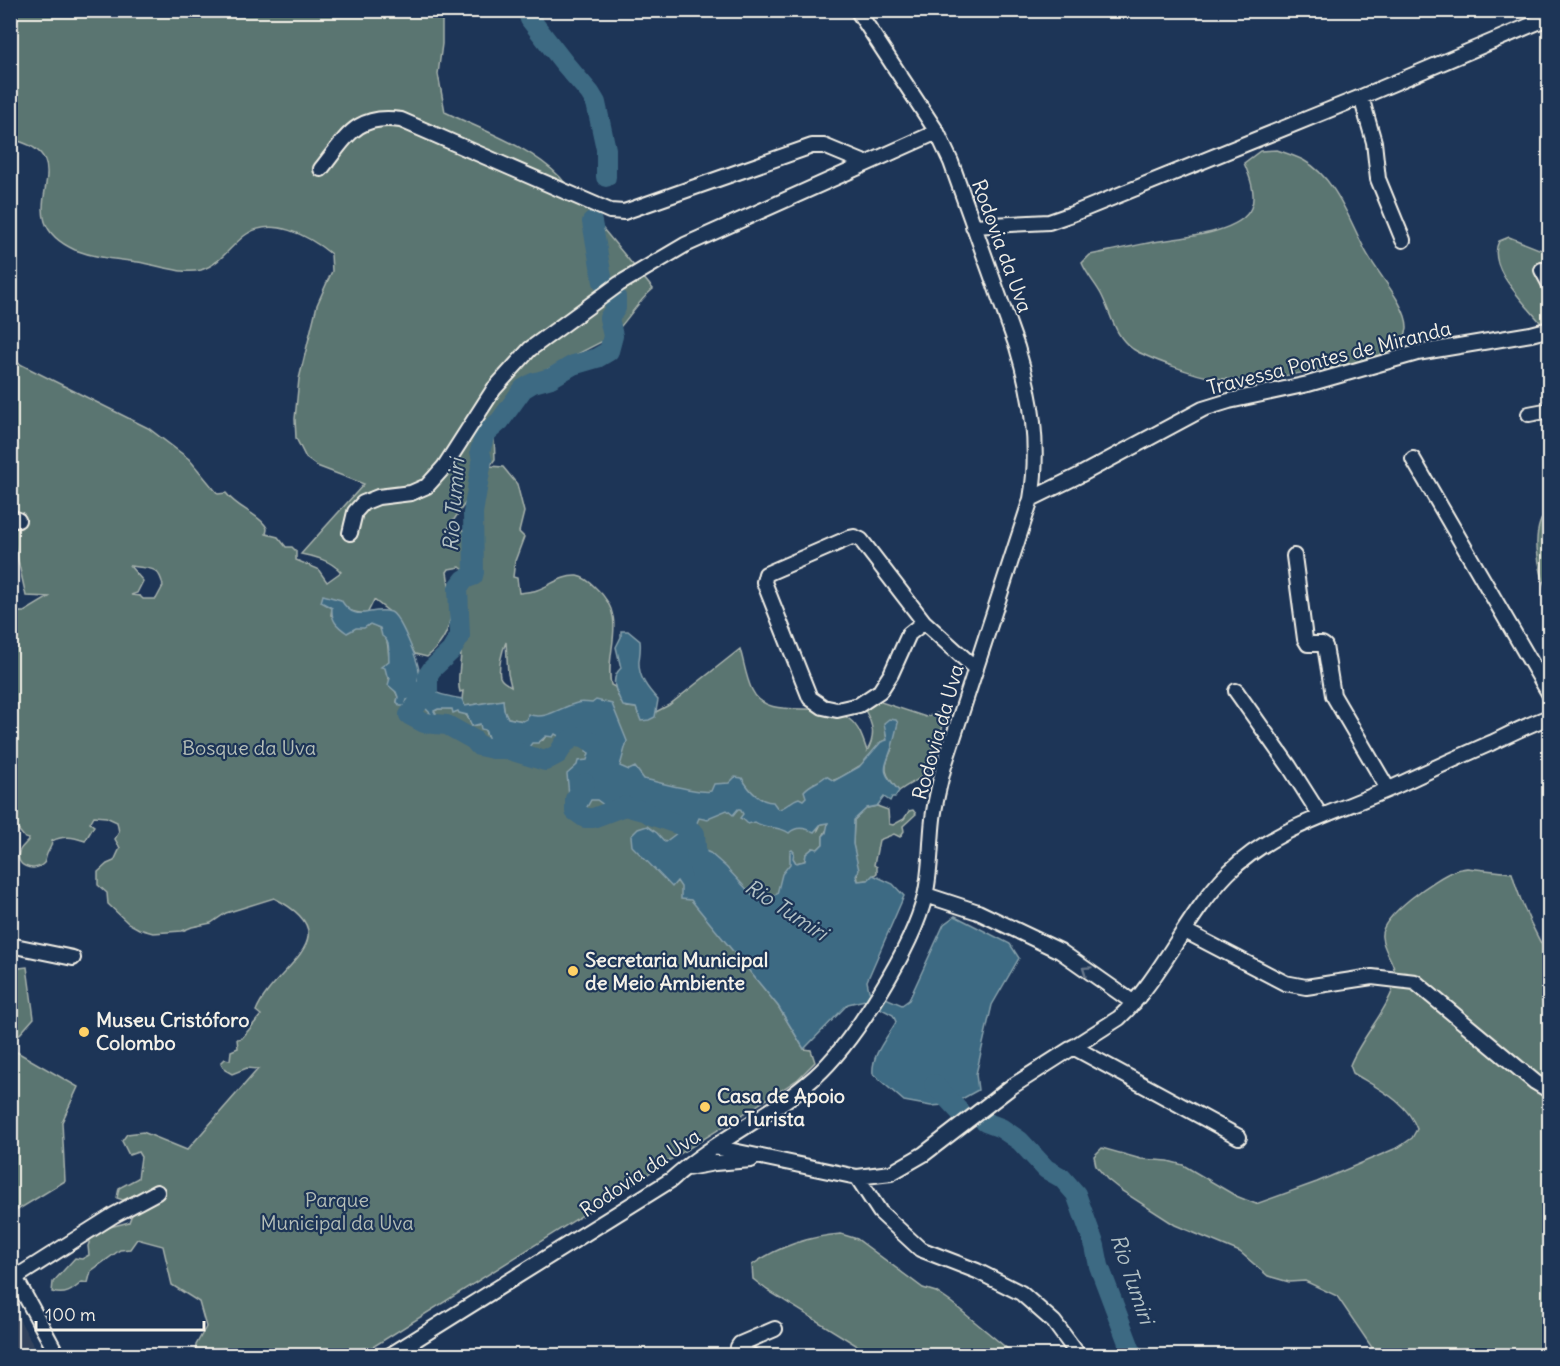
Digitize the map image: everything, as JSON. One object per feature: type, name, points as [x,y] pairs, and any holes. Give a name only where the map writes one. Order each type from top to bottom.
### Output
[{"type":"street","name":"Rodovia da Uva","points":[[397,1353],[671,1180],[714,1147],[771,1112],[815,1077],[844,1045],[867,1013],[921,911],[926,895],[936,801],[944,766],[1031,499],[1036,463],[1034,421],[1017,347],[951,162],[937,132],[858,10]]},
{"type":"street","points":[[973,226],[1049,222],[1072,214],[1361,97],[1550,17]]},
{"type":"street","points":[[1361,97],[1374,142],[1377,178],[1402,240]]},
{"type":"street","points":[[321,169],[355,128],[369,120],[386,118],[401,120],[610,211],[624,212],[812,146],[824,146],[865,163]]},
{"type":"street","points":[[350,533],[355,512],[363,503],[378,497],[411,492],[427,486],[444,467],[494,389],[530,349],[619,284],[685,245],[937,132]]},
{"type":"street","points":[[1542,270],[1550,285]]},
{"type":"street","name":"Travessa Pontes de Miranda","points":[[1031,499],[1203,409],[1308,384],[1417,353],[1550,329]]},
{"type":"street","points":[[1529,414],[1550,410]]},
{"type":"street","points":[[1413,459],[1550,695]]},
{"type":"street","points":[[924,622],[909,634],[891,674],[880,691],[859,705],[837,710],[823,707],[810,698],[764,578],[766,574],[849,538],[854,537],[861,540],[924,622],[976,669]]},
{"type":"street","points":[[1294,556],[1305,639],[1308,644],[1325,645],[1333,695],[1388,789]]},
{"type":"street","points":[[1236,691],[1289,766],[1320,815]]},
{"type":"street","points":[[714,1147],[857,1177],[891,1173],[924,1154],[1011,1087],[1119,1018],[1164,965],[1204,901],[1229,872],[1273,838],[1320,815],[1388,789],[1550,717]]},
{"type":"street","points":[[926,895],[978,912],[1060,951],[1134,1003]]},
{"type":"street","points":[[1185,931],[1285,982],[1306,987],[1372,977],[1415,982],[1526,1074],[1550,1091]]},
{"type":"street","points":[[10,945],[73,958]]},
{"type":"street","points":[[1073,1047],[1239,1137]]},
{"type":"street","points":[[682,1170],[715,1162],[767,1159]]},
{"type":"street","points":[[857,1177],[880,1212],[920,1249],[977,1270],[1021,1293],[1054,1322],[1079,1356]]},
{"type":"street","points":[[58,1356],[12,1276],[157,1192]]},
{"type":"street","points":[[752,1356],[738,1347],[740,1344],[775,1329]]},
{"type":"shaded area","points":[[10,1306],[12,1306],[39,1355],[11,1355]]},
{"type":"green space","points":[[11,11],[442,11],[442,44],[438,74],[445,112],[506,140],[548,166],[560,177],[653,289],[611,337],[544,371],[501,414],[494,435],[495,459],[490,466],[503,467],[517,484],[524,512],[519,532],[524,537],[515,561],[513,577],[517,578],[519,593],[537,590],[572,576],[590,582],[596,588],[606,599],[612,611],[614,623],[610,660],[611,685],[615,687],[618,696],[627,707],[637,708],[638,714],[652,714],[669,705],[740,649],[750,685],[760,700],[770,706],[838,713],[855,725],[867,751],[872,740],[872,731],[865,710],[878,701],[926,717],[936,713],[943,715],[944,723],[938,740],[934,741],[931,752],[934,754],[928,769],[925,774],[899,791],[886,771],[892,749],[886,733],[887,740],[881,742],[870,756],[871,761],[834,780],[814,783],[818,830],[821,824],[828,823],[829,826],[823,836],[823,844],[806,854],[805,861],[796,863],[790,854],[791,865],[777,894],[762,899],[755,898],[724,939],[778,1006],[804,1049],[811,1050],[815,1062],[798,1079],[780,1091],[360,1355],[195,1355],[196,1345],[206,1327],[199,1302],[172,1285],[163,1246],[137,1239],[130,1249],[120,1250],[91,1271],[88,1283],[82,1282],[65,1293],[52,1292],[53,1282],[75,1258],[82,1259],[89,1255],[88,1246],[91,1237],[110,1227],[129,1222],[134,1209],[146,1194],[144,1191],[123,1200],[117,1198],[119,1188],[138,1178],[141,1157],[138,1152],[129,1155],[122,1141],[127,1134],[143,1132],[187,1150],[258,1069],[247,1068],[232,1074],[225,1070],[221,1063],[225,1059],[230,1060],[231,1051],[238,1048],[237,1039],[242,1038],[261,1015],[256,1011],[265,995],[301,952],[308,939],[307,926],[296,912],[274,898],[226,913],[211,923],[182,931],[153,933],[128,923],[108,904],[107,893],[98,885],[98,872],[114,861],[120,848],[115,839],[119,832],[117,822],[106,817],[94,816],[90,823],[94,826],[85,841],[68,837],[52,841],[44,862],[40,866],[30,868],[21,864],[18,855],[29,839],[25,838],[11,821],[11,612],[24,612],[49,597],[26,596],[11,529],[10,359],[148,428],[189,459],[218,494],[226,493],[235,503],[257,517],[267,527],[266,534],[278,537],[286,547],[292,547],[296,551],[296,560],[318,569],[327,582],[341,572],[327,562],[301,554],[364,484],[317,466],[306,458],[296,438],[295,419],[299,379],[317,305],[332,271],[331,254],[312,241],[289,230],[266,227],[244,236],[214,264],[194,271],[83,253],[54,236],[45,221],[43,205],[47,174],[45,160],[34,148],[11,139]],"holes":[[[478,484],[475,532],[469,537],[463,530],[455,527],[447,530]],[[130,566],[152,569],[159,574],[163,586],[156,599],[143,599],[140,596],[131,595],[137,593],[143,581]],[[460,567],[468,573],[459,591],[464,595],[461,603],[464,629],[459,639],[461,645],[459,686],[460,692],[463,691],[462,699],[465,706],[503,700],[508,718],[523,721],[536,718],[546,736],[543,740],[512,746],[510,750],[487,737],[480,724],[472,726],[467,716],[461,712],[452,709],[438,709],[432,715],[423,702],[415,698],[397,702],[398,697],[386,668],[389,661],[388,644],[381,629],[370,624],[356,627],[331,615],[332,608],[367,614],[374,600],[392,614],[415,654],[427,657],[443,639],[448,629],[451,608],[447,572],[449,569]],[[506,642],[511,686],[503,682],[500,677],[502,654]]]},
{"type":"green space","points":[[1277,150],[1314,167],[1332,187],[1369,257],[1402,309],[1407,328],[1398,346],[1382,355],[1343,365],[1295,374],[1241,380],[1196,374],[1160,362],[1133,349],[1121,338],[1101,294],[1082,263],[1090,255],[1207,233],[1235,224],[1245,217],[1253,203],[1252,185],[1244,163],[1260,151]]},
{"type":"green space","points":[[1509,237],[1549,253],[1549,334],[1504,277],[1498,264],[1496,252],[1499,241]]},
{"type":"green space","points":[[1549,508],[1549,598],[1539,564],[1537,540],[1542,517]]},
{"type":"green space","points":[[877,806],[888,810],[889,824],[893,825],[904,819],[909,811],[913,810],[916,814],[903,826],[904,831],[900,837],[894,834],[879,840],[874,865],[877,867],[877,873],[868,880],[858,881],[853,844],[854,820],[867,808]]},
{"type":"green space","points":[[1467,868],[1512,873],[1519,896],[1537,937],[1549,957],[1549,1355],[1377,1355],[1337,1296],[1305,1281],[1289,1282],[1268,1276],[1240,1252],[1175,1225],[1107,1179],[1096,1166],[1094,1156],[1102,1148],[1141,1159],[1168,1161],[1183,1165],[1236,1196],[1256,1204],[1317,1182],[1399,1147],[1412,1138],[1417,1129],[1406,1111],[1390,1096],[1353,1073],[1350,1065],[1389,999],[1395,981],[1394,967],[1383,944],[1384,929],[1399,909],[1423,889],[1456,870]]},
{"type":"green space","points":[[27,967],[34,1018],[11,1044],[11,969]]},
{"type":"green space","points":[[10,1048],[78,1087],[62,1122],[65,1181],[11,1214]]},
{"type":"green space","points":[[841,1234],[857,1239],[923,1288],[936,1292],[952,1303],[1015,1355],[872,1355],[753,1279],[752,1265],[772,1253],[806,1240]]},
{"type":"water","points":[[323,595],[341,600],[353,612],[384,611],[395,615],[404,630],[415,658],[419,671],[418,680],[433,691],[462,699],[465,706],[503,700],[508,718],[523,721],[527,719],[528,714],[547,715],[579,702],[592,703],[596,700],[612,704],[627,741],[620,766],[629,770],[635,767],[644,779],[699,791],[711,791],[714,784],[729,783],[735,777],[742,778],[755,794],[763,800],[773,802],[778,809],[796,799],[803,800],[806,797],[804,791],[826,776],[834,781],[859,767],[881,742],[887,740],[884,723],[889,719],[896,720],[898,723],[885,770],[899,791],[890,801],[884,797],[877,806],[867,808],[854,820],[853,844],[859,870],[856,876],[858,881],[868,880],[873,875],[893,884],[904,896],[867,981],[869,991],[902,1005],[909,1000],[944,924],[955,916],[1010,944],[1019,958],[992,1005],[976,1074],[978,1090],[960,1100],[944,1105],[931,1106],[904,1101],[873,1074],[877,1053],[896,1022],[893,1015],[865,1000],[848,1004],[804,1049],[778,1006],[691,900],[681,899],[681,887],[677,881],[672,887],[632,846],[631,836],[638,829],[647,826],[665,842],[681,830],[689,832],[691,845],[710,853],[755,898],[762,899],[777,894],[782,874],[790,864],[790,851],[794,852],[793,858],[796,863],[805,861],[806,854],[823,844],[823,836],[828,823],[821,824],[814,832],[801,828],[789,833],[755,822],[748,824],[740,818],[743,814],[738,809],[733,815],[727,810],[708,820],[699,818],[696,825],[690,827],[634,801],[629,802],[619,811],[606,814],[605,806],[597,800],[591,800],[587,807],[583,808],[581,804],[574,804],[569,796],[567,774],[577,765],[578,761],[587,760],[589,753],[586,751],[587,747],[580,741],[571,743],[555,734],[553,737],[546,736],[538,743],[532,743],[522,750],[519,745],[512,746],[510,750],[505,751],[497,744],[496,747],[492,747],[480,724],[472,726],[467,715],[458,711],[453,713],[452,709],[438,709],[434,711],[436,714],[432,715],[423,706],[423,702],[415,698],[407,700],[405,706],[400,706],[396,692],[388,685],[390,678],[385,668],[381,667],[389,661],[389,650],[380,628],[370,624],[347,633],[335,623],[332,608],[321,602]]},
{"type":"water","points":[[621,631],[628,631],[640,641],[640,672],[647,687],[658,700],[655,717],[649,720],[641,721],[636,708],[623,706],[616,691],[615,677],[621,668],[616,647]]},
{"type":"waterway","name":"Rio Tumiri","points":[[527,10],[530,19],[596,103],[606,149],[606,177]]},
{"type":"waterway","name":"Rio Tumiri","points":[[592,222],[603,282],[616,297],[616,308],[609,318],[613,336],[609,351],[523,389],[500,421],[485,434],[480,451],[482,460],[473,513],[474,572],[473,576],[465,579],[458,588],[460,636],[451,651],[428,675],[428,690],[409,715],[424,723],[447,725],[474,740],[479,746],[506,749],[545,761],[558,754],[564,744],[576,736],[584,737],[592,742]]},
{"type":"waterway","name":"Rio Tumiri","points":[[585,783],[575,799],[575,811],[585,818],[593,818],[625,806],[686,827],[695,834],[697,860],[701,873]]},
{"type":"waterway","name":"Rio Tumiri","points":[[934,1084],[960,1112]]},
{"type":"waterway","name":"Rio Tumiri","points":[[985,1122],[1001,1128],[1020,1141],[1046,1169],[1062,1178],[1076,1194],[1095,1246],[1099,1266],[1133,1356]]},
{"type":"place","name":"Secretaria Municipal de Meio Ambiente","points":[[573,971]]},
{"type":"place","name":"Museu Cristóforo Colombo","points":[[84,1032]]},
{"type":"place","name":"Casa de Apoio ao Turista","points":[[705,1107]]},
{"type":"park label","name":"Bosque da Uva","points":[[249,748]]},
{"type":"park label","name":"Parque Municipal da Uva","points":[[337,1212]]}]
